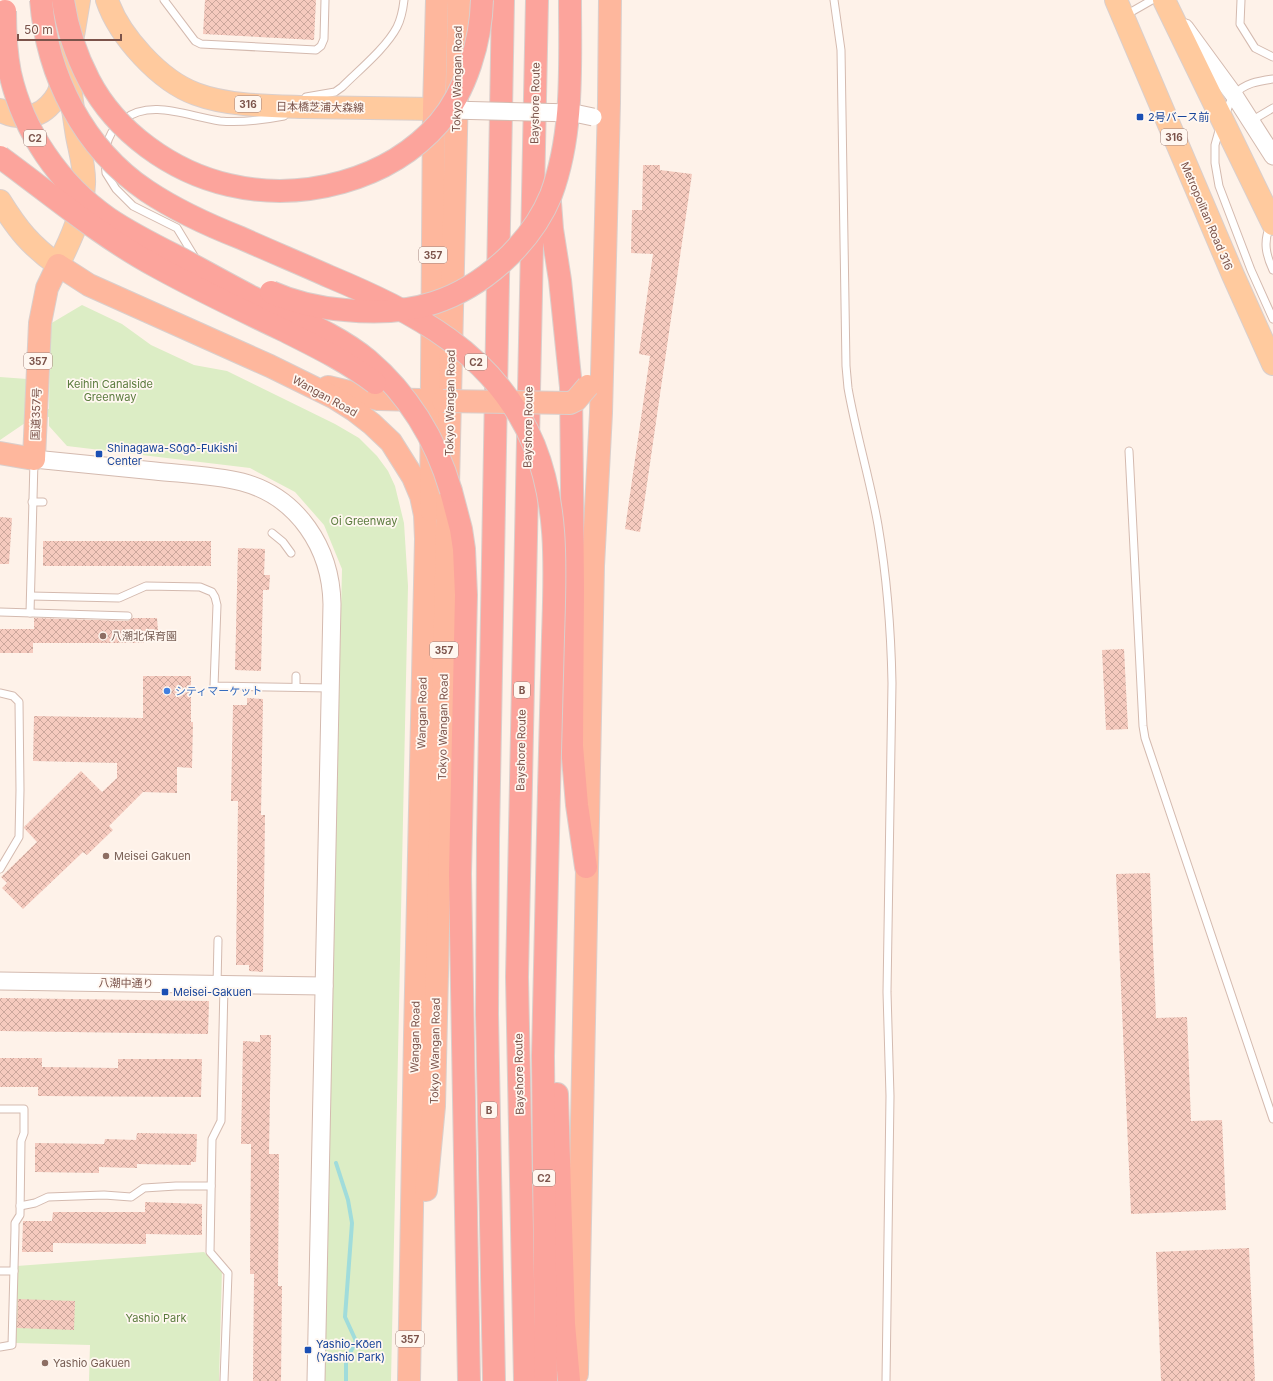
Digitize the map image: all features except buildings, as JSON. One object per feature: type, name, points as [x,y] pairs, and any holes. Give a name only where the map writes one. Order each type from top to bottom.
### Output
[{"type":"highway","name":"C2","points":[[41,0],[42,21],[47,47],[54,70],[64,94],[76,117],[91,138],[126,175],[145,190],[195,219],[376,296],[420,319],[461,348],[498,385],[524,424],[542,468],[549,493],[555,569],[544,978],[543,1133],[546,1381]]},
{"type":"highway","points":[[63,0],[71,39],[90,82],[107,107],[132,134],[148,148],[167,160],[207,179],[228,185],[276,191],[325,187],[348,181],[389,163],[407,152],[424,138],[451,106],[468,68],[480,27],[482,0]]},
{"type":"highway","name":"357","points":[[426,539],[431,515],[437,401],[443,110],[437,0]]},
{"type":"highway","name":"Tokyo Wangan Road","points":[[409,1381],[411,1298],[419,1260],[434,1106],[459,0]]},
{"type":"highway","name":"B","points":[[494,1381],[487,1014],[488,839],[503,0]]},
{"type":"highway","name":"C2","points":[[127,230],[194,256],[254,285],[297,302],[318,307],[363,312],[395,312],[415,309],[442,300],[473,285],[488,275],[516,249],[541,215],[551,196],[562,155],[568,115],[570,85],[570,0]]},
{"type":"highway","points":[[576,1381],[593,566],[602,413],[610,0]]},
{"type":"highway","name":"C2","points":[[5,5],[6,45],[10,74],[23,114],[32,134],[57,171],[72,188],[88,203],[127,230],[252,297],[332,336],[368,360],[397,389],[421,421],[441,458],[452,491]]},
{"type":"highway","points":[[537,10],[552,229],[560,280],[571,387],[572,746],[577,805],[586,867]]},
{"type":"highway","name":"Bayshore Route","points":[[525,1381],[517,977],[537,10]]},
{"type":"highway","points":[[0,157],[91,226],[134,254],[191,285],[322,350],[374,382],[413,423],[441,469],[452,491],[461,529],[466,580],[460,874],[469,1381]]},
{"type":"highway","points":[[270,366],[324,386],[378,399],[570,403],[576,400],[588,386],[592,377],[594,259],[606,194]]},
{"type":"highway","name":"Wangan Road","points":[[58,266],[89,284],[270,366],[341,402],[372,424],[391,442],[413,477],[421,496],[425,515],[426,539],[411,1298]]},
{"type":"highway","name":"国道357号","points":[[34,459],[40,323],[47,288],[58,266]]},
{"type":"highway","points":[[0,453],[34,459]]},
{"type":"highway","points":[[544,978],[556,1074],[559,1128],[564,1324],[569,1381]]},
{"type":"main road","points":[[0,110],[8,115],[22,117],[34,115],[46,109],[55,99],[61,86],[67,62],[79,0]]},
{"type":"main road","name":"日本橋芝浦大森線","points":[[106,0],[117,24],[129,41],[158,70],[196,94],[228,102],[290,101],[330,107],[443,110]]},
{"type":"main road","points":[[1165,0],[1222,120],[1273,222]]},
{"type":"main road","name":"Metropolitan Road 316","points":[[1119,8],[1233,275],[1273,364]]},
{"type":"main road","points":[[0,201],[23,235],[39,252],[58,266],[76,227],[82,206],[84,184],[83,167],[67,62]]},
{"type":"street","points":[[1165,0],[1234,95],[1273,156]]},
{"type":"street","points":[[443,110],[574,113],[593,117],[600,122],[607,137]]},
{"type":"street","points":[[34,459],[228,479],[250,485],[272,495],[297,514],[309,528],[319,545],[327,564],[332,594],[331,688],[316,1381]]},
{"type":"street","name":"八潮中通り","points":[[0,981],[324,986]]},
{"type":"lane","points":[[164,0],[195,41],[201,44],[316,50],[321,46],[324,40],[326,0]]},
{"type":"lane","points":[[290,101],[328,94],[335,92],[342,87],[386,42],[397,27],[402,13],[404,0]]},
{"type":"lane","points":[[834,0],[841,50],[846,366],[848,388],[878,524],[884,565],[891,636],[892,683],[887,992],[890,1096],[886,1381]]},
{"type":"lane","points":[[1119,8],[1152,0]]},
{"type":"lane","points":[[1241,0],[1240,24],[1255,48],[1273,57]]},
{"type":"lane","points":[[1273,79],[1256,81],[1244,87],[1234,95],[1222,120],[1215,145],[1215,163],[1219,186],[1251,270],[1273,319]]},
{"type":"lane","points":[[194,256],[177,228],[133,206],[116,189],[106,173],[104,162],[106,146],[109,136],[116,126],[136,112],[150,109],[167,110],[219,121],[243,122],[257,121],[330,107]]},
{"type":"lane","points":[[1251,121],[1273,108]]},
{"type":"lane","points":[[1273,222],[1266,234],[1265,244],[1268,260],[1273,270]]},
{"type":"lane","points":[[1129,451],[1143,726],[1145,738],[1273,1119]]},
{"type":"lane","points":[[30,613],[34,459]]},
{"type":"lane","points":[[32,502],[43,502]]},
{"type":"lane","points":[[272,533],[283,542],[291,553]]},
{"type":"lane","points":[[31,596],[119,598],[146,586],[200,587],[212,592],[217,605],[214,686],[331,688]]},
{"type":"lane","points":[[0,612],[128,616]]},
{"type":"lane","points":[[296,676],[296,688]]},
{"type":"lane","points":[[0,693],[13,696],[18,702],[20,790],[19,837],[0,869]]},
{"type":"lane","points":[[218,940],[220,985],[221,1121],[212,1139],[210,1252],[228,1273],[224,1381]]},
{"type":"lane","points":[[0,1109],[24,1110],[24,1132],[21,1141],[20,1215],[15,1223],[12,1345],[0,1347]]},
{"type":"lane","points":[[20,1206],[35,1203],[48,1197],[104,1195],[131,1197],[144,1188],[211,1186]]},
{"type":"lane","points":[[0,1271],[14,1271]]},
{"type":"green space","name":"Oi Greenway","points":[[82,305],[122,324],[151,345],[194,365],[227,371],[335,424],[359,438],[377,456],[388,471],[395,486],[404,523],[408,586],[391,1381],[323,1381],[342,569],[324,525],[295,492],[250,468],[67,446],[49,426],[49,417],[25,415],[25,423],[0,440],[0,377],[27,379],[25,407],[49,409],[50,324]]},
{"type":"green space","name":"Yashio Park","points":[[204,1252],[222,1269],[219,1381],[89,1381],[90,1345],[16,1343],[17,1266]]},
{"type":"waterway","points":[[336,1163],[348,1200],[352,1223],[345,1317],[356,1341],[346,1361],[346,1381]]},
{"type":"place","name":"2号バース前","points":[[1140,117]]},
{"type":"place","name":"Shinagawa-Sōgō-Fukishi Center","points":[[99,454]]},
{"type":"place","name":"八潮北保育園","points":[[103,636]]},
{"type":"place","name":"シティマーケット","points":[[167,691]]},
{"type":"place","name":"Meisei Gakuen","points":[[106,856]]},
{"type":"place","name":"Meisei-Gakuen","points":[[165,992]]},
{"type":"place","name":"Yashio-Kōen (Yashio Park)","points":[[308,1350]]},
{"type":"place","name":"Yashio Gakuen","points":[[45,1363]]},
{"type":"park label","name":"Keihin Canalside Greenway","points":[[110,390]]}]
